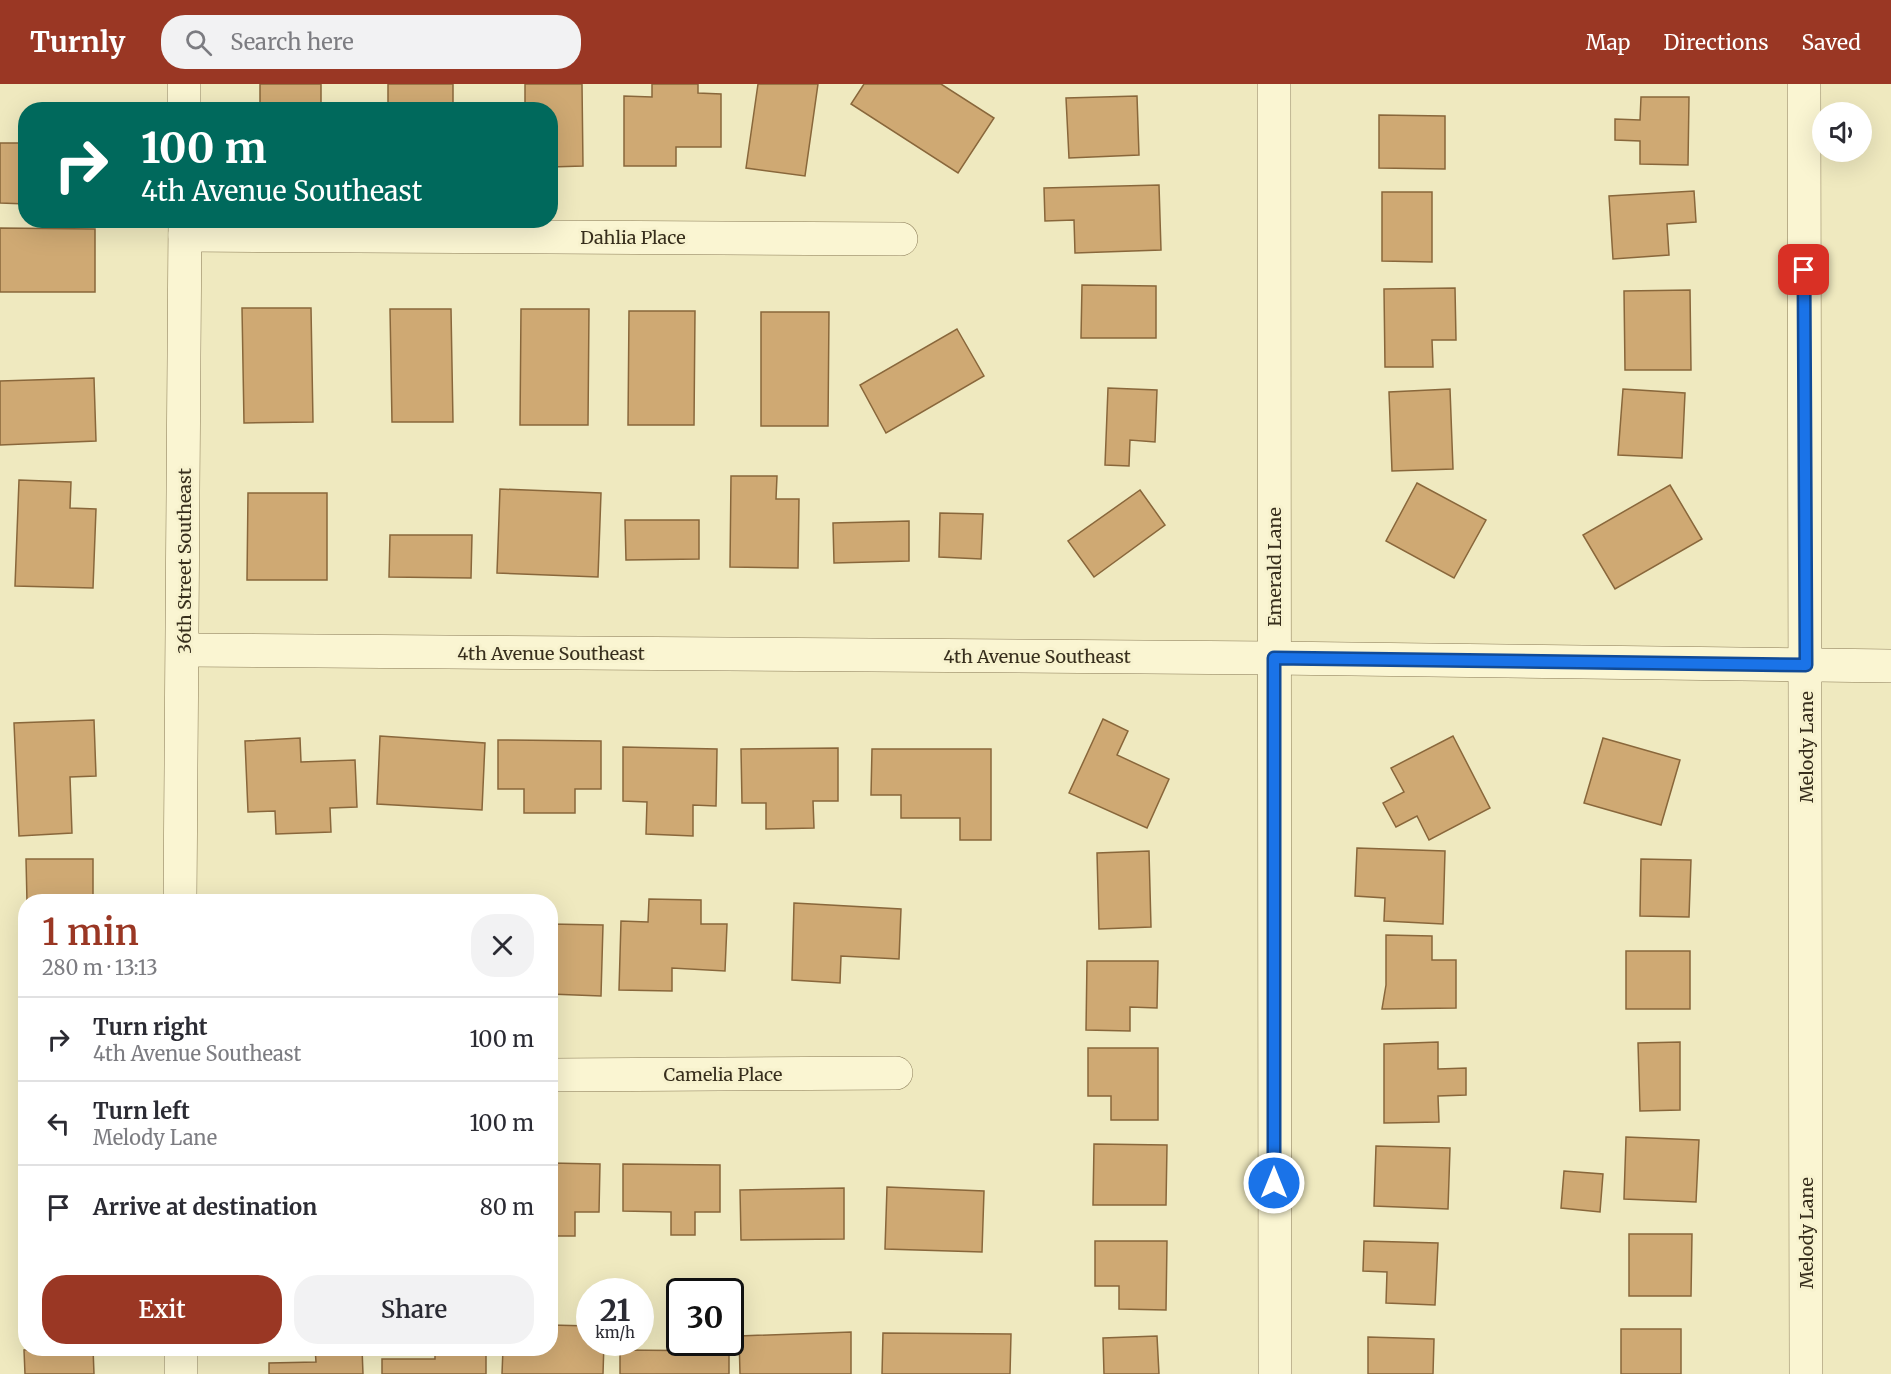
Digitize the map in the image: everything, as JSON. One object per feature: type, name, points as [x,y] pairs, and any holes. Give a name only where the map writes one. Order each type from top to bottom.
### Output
[{"type":"street","points":[[184,84],[184,102]]},
{"type":"street","name":"Emerald Lane","points":[[1274,84],[1275,1374]]},
{"type":"street","name":"Melody Lane","points":[[1804,84],[1806,1374]]},
{"type":"street","name":"Dahlia Place","points":[[185,228],[901,239]]},
{"type":"street","name":"36th Street Southeast","points":[[180,894],[185,228]]},
{"type":"street","name":"4th Avenue Southeast","points":[[183,650],[1274,658],[1891,666]]},
{"type":"street","name":"Camelia Place","points":[[558,1075],[896,1073]]},
{"type":"street","points":[[181,1356],[181,1374]]},
{"type":"building","points":[[260,84],[321,84],[321,102],[260,102]]},
{"type":"building","points":[[388,84],[453,84],[453,102],[388,102]]},
{"type":"building","points":[[525,84],[582,84],[583,166],[558,167],[558,102],[525,102]]},
{"type":"building","points":[[652,84],[698,84],[698,93],[721,94],[721,147],[676,147],[676,166],[624,166],[624,96],[652,97]]},
{"type":"building","points":[[758,84],[818,84],[805,176],[746,168]]},
{"type":"building","points":[[864,84],[941,84],[994,118],[958,173],[851,104]]},
{"type":"building","points":[[1137,96],[1139,155],[1069,158],[1066,98]]},
{"type":"building","points":[[1641,97],[1689,97],[1688,165],[1640,164],[1640,141],[1615,140],[1615,119],[1640,120]]},
{"type":"building","points":[[1379,115],[1445,116],[1445,169],[1379,168]]},
{"type":"building","points":[[0,143],[18,143],[18,204],[0,203]]},
{"type":"building","points":[[1159,185],[1161,250],[1075,253],[1074,220],[1045,221],[1044,188]]},
{"type":"building","points":[[1694,191],[1696,222],[1667,224],[1669,255],[1613,259],[1609,196]]},
{"type":"building","points":[[1382,192],[1432,192],[1432,262],[1382,261]]},
{"type":"building","points":[[0,228],[95,229],[95,292],[0,292]]},
{"type":"building","points":[[1082,285],[1156,286],[1156,338],[1081,338]]},
{"type":"building","points":[[1455,288],[1456,340],[1432,340],[1433,367],[1385,367],[1384,289]]},
{"type":"building","points":[[1690,290],[1691,370],[1625,370],[1624,291]]},
{"type":"building","points":[[242,308],[311,308],[313,422],[244,423]]},
{"type":"building","points":[[390,309],[451,309],[453,422],[392,422]]},
{"type":"building","points":[[521,309],[589,309],[588,425],[520,425]]},
{"type":"building","points":[[629,311],[695,311],[694,425],[628,425]]},
{"type":"building","points":[[761,312],[829,312],[828,426],[761,426]]},
{"type":"building","points":[[957,329],[984,376],[886,433],[860,385]]},
{"type":"building","points":[[94,378],[96,441],[0,445],[0,381]]},
{"type":"building","points":[[1108,388],[1157,390],[1155,442],[1130,440],[1129,466],[1105,465]]},
{"type":"building","points":[[1450,389],[1453,469],[1392,471],[1389,392]]},
{"type":"building","points":[[1623,389],[1685,393],[1682,458],[1618,455]]},
{"type":"building","points":[[731,476],[777,476],[776,499],[799,499],[798,568],[730,567]]},
{"type":"building","points":[[19,480],[71,482],[70,508],[96,509],[93,588],[15,586]]},
{"type":"building","points":[[1417,483],[1486,520],[1454,578],[1386,541]]},
{"type":"building","points":[[1670,485],[1702,539],[1615,589],[1583,535]]},
{"type":"building","points":[[500,489],[601,493],[598,577],[497,573]]},
{"type":"building","points":[[1140,490],[1165,525],[1094,577],[1068,541]]},
{"type":"building","points":[[248,493],[327,493],[327,580],[247,580]]},
{"type":"building","points":[[940,513],[983,514],[981,559],[939,557]]},
{"type":"building","points":[[625,520],[699,520],[699,559],[626,560]]},
{"type":"building","points":[[909,521],[909,561],[834,563],[833,523]]},
{"type":"building","points":[[390,535],[472,535],[471,578],[389,577]]},
{"type":"building","points":[[1103,719],[1128,731],[1117,755],[1169,779],[1147,828],[1069,793]]},
{"type":"building","points":[[94,720],[96,776],[70,777],[72,833],[19,836],[14,723]]},
{"type":"building","points":[[380,736],[485,743],[482,810],[377,804]]},
{"type":"building","points":[[1453,736],[1490,808],[1429,840],[1417,816],[1396,827],[1383,803],[1404,792],[1391,768]]},
{"type":"building","points":[[300,738],[301,762],[355,760],[357,807],[330,808],[331,832],[276,834],[275,811],[248,812],[245,741]]},
{"type":"building","points":[[1603,738],[1680,760],[1661,825],[1584,803]]},
{"type":"building","points":[[498,740],[601,741],[601,789],[575,789],[575,813],[524,813],[524,789],[498,789]]},
{"type":"building","points":[[623,747],[717,749],[716,806],[693,805],[693,836],[646,834],[647,802],[623,801]]},
{"type":"building","points":[[838,748],[838,801],[813,801],[814,828],[766,829],[766,803],[742,803],[741,749]]},
{"type":"building","points":[[872,749],[991,749],[991,840],[960,840],[960,818],[901,818],[901,795],[871,795]]},
{"type":"building","points":[[1357,848],[1445,851],[1443,924],[1384,921],[1385,898],[1355,896]]},
{"type":"building","points":[[1149,851],[1151,927],[1099,929],[1097,853]]},
{"type":"building","points":[[26,859],[93,859],[93,894],[27,894]]},
{"type":"building","points":[[1641,859],[1691,860],[1689,917],[1640,916]]},
{"type":"building","points":[[649,899],[701,900],[701,924],[727,924],[725,971],[672,968],[672,991],[619,990],[621,921],[648,922]]},
{"type":"building","points":[[794,903],[901,909],[899,959],[841,956],[840,983],[792,980]]},
{"type":"building","points":[[558,924],[603,925],[601,996],[558,994]]},
{"type":"building","points":[[1386,935],[1432,936],[1432,960],[1456,960],[1456,1008],[1382,1009],[1386,985]]},
{"type":"building","points":[[1626,951],[1690,951],[1690,1009],[1626,1009]]},
{"type":"building","points":[[1087,961],[1158,961],[1157,1008],[1130,1007],[1130,1031],[1086,1030]]},
{"type":"building","points":[[1438,1042],[1438,1069],[1466,1068],[1466,1095],[1438,1096],[1439,1122],[1384,1123],[1384,1044]]},
{"type":"building","points":[[1680,1042],[1680,1110],[1640,1111],[1638,1043]]},
{"type":"building","points":[[1088,1048],[1158,1048],[1158,1120],[1111,1120],[1111,1096],[1088,1096]]},
{"type":"building","points":[[1626,1137],[1699,1140],[1696,1202],[1624,1199]]},
{"type":"building","points":[[1094,1144],[1167,1145],[1166,1205],[1093,1205]]},
{"type":"building","points":[[1376,1146],[1450,1148],[1448,1209],[1374,1206]]},
{"type":"building","points":[[558,1163],[600,1164],[599,1212],[575,1212],[575,1236],[558,1236]]},
{"type":"building","points":[[623,1164],[720,1165],[720,1212],[695,1212],[695,1235],[671,1235],[671,1212],[623,1211]]},
{"type":"building","points":[[1564,1171],[1603,1174],[1600,1212],[1561,1208]]},
{"type":"building","points":[[887,1187],[984,1191],[982,1252],[885,1249]]},
{"type":"building","points":[[844,1188],[844,1239],[741,1240],[740,1190]]},
{"type":"building","points":[[1629,1234],[1692,1234],[1691,1296],[1629,1296]]},
{"type":"building","points":[[1095,1241],[1167,1241],[1166,1310],[1119,1309],[1119,1286],[1095,1286]]},
{"type":"building","points":[[1364,1241],[1438,1243],[1435,1305],[1386,1303],[1387,1272],[1363,1271]]},
{"type":"building","points":[[558,1325],[576,1326],[576,1356],[604,1356],[603,1374],[502,1374],[503,1356],[558,1356]]},
{"type":"building","points":[[1621,1329],[1681,1329],[1681,1374],[1621,1374]]},
{"type":"building","points":[[851,1332],[851,1374],[740,1374],[740,1356],[744,1356],[744,1336]]},
{"type":"building","points":[[883,1333],[1011,1334],[1010,1374],[882,1374]]},
{"type":"building","points":[[1157,1336],[1159,1374],[1104,1374],[1103,1338]]},
{"type":"building","points":[[1368,1337],[1434,1339],[1433,1374],[1368,1374]]},
{"type":"building","points":[[654,1350],[666,1350],[666,1356],[729,1356],[729,1374],[620,1374],[620,1356],[654,1356]]},
{"type":"building","points":[[24,1356],[93,1356],[94,1374],[25,1374]]},
{"type":"building","points":[[316,1356],[362,1356],[363,1374],[269,1374],[269,1363],[316,1362]]},
{"type":"building","points":[[435,1356],[486,1356],[486,1374],[382,1374],[382,1359],[435,1359]]},
{"type":"route","points":[[1274,1183],[1274,658],[1806,665],[1804,270]]}]
